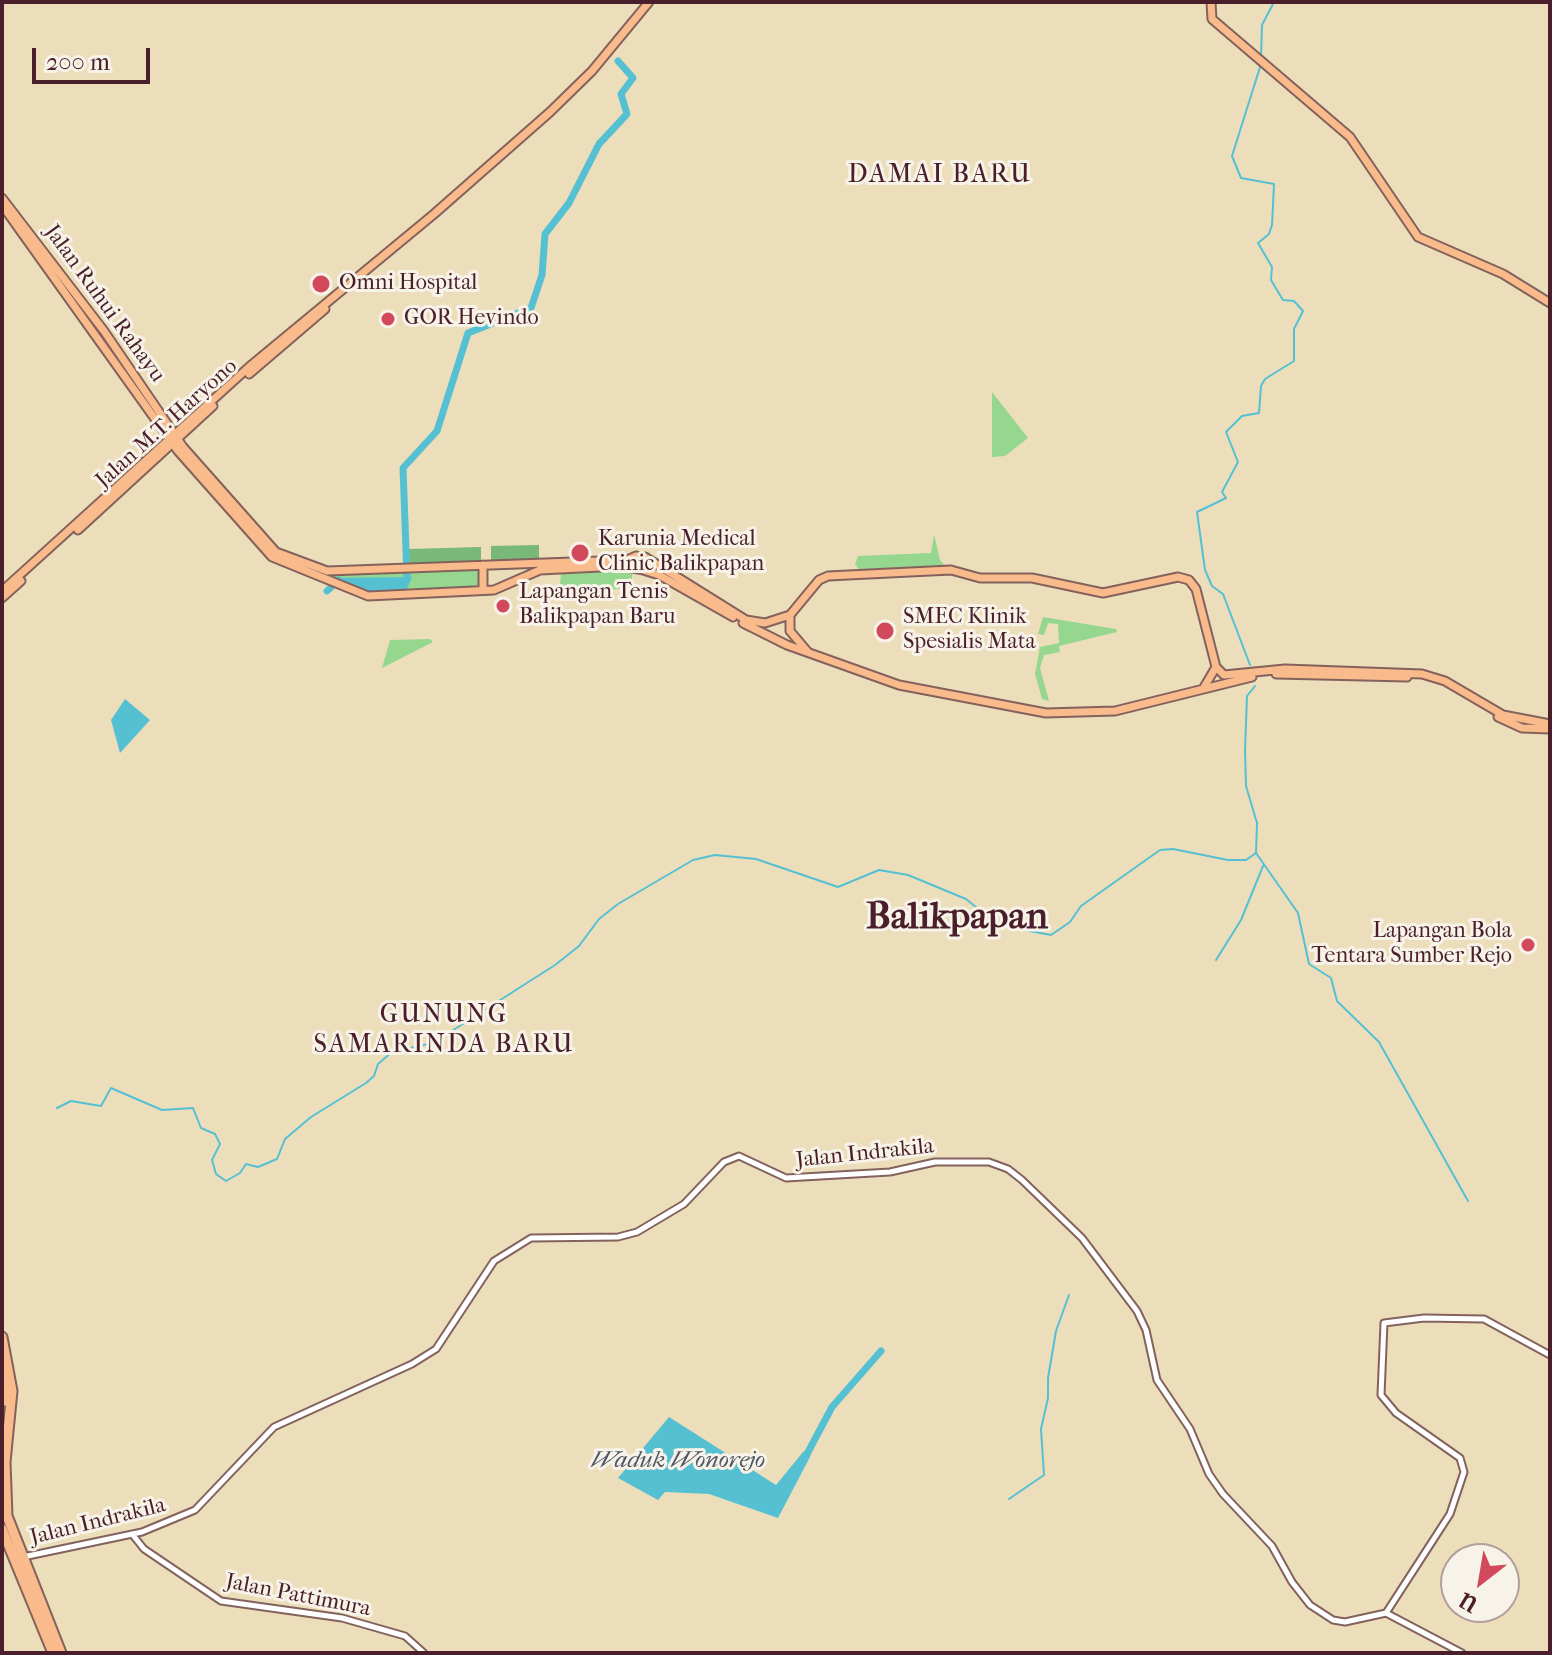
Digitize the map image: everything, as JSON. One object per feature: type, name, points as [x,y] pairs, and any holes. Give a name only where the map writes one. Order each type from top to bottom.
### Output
[{"type":"highway","points":[[2,1337],[12,1391],[6,1507],[18,1558],[53,1653]]},
{"type":"highway","points":[[2,1361],[6,1392],[2,1442]]},
{"type":"highway","points":[[2,1529],[61,1653]]},
{"type":"main road","name":"Jalan M.T. Haryono","points":[[2,591],[54,548],[173,438],[303,330],[357,277],[566,91],[608,50],[646,2]]},
{"type":"main road","points":[[1211,2],[1212,19],[1338,124],[1418,237],[1503,274],[1550,303]]},
{"type":"main road","name":"Jalan Ruhui Rahayu","points":[[2,198],[173,438]]},
{"type":"main road","name":"Jalan Ruhui Rahayu","points":[[2,205],[104,331],[173,438]]},
{"type":"main road","points":[[173,438],[276,552],[324,571],[407,570],[640,557],[749,621],[765,623],[790,615],[823,577],[951,570],[980,578],[1032,578],[1103,593],[1170,577],[1189,580],[1196,589],[1218,670],[1227,676],[1319,672],[1434,681],[1516,726],[1550,727]]},
{"type":"main road","points":[[173,438],[268,554],[368,596],[498,590],[540,570],[620,566],[659,575],[751,627],[808,653],[912,689],[1046,713],[1115,711],[1250,674]]},
{"type":"main road","points":[[639,570],[632,561],[640,557]]},
{"type":"main road","points":[[639,570],[648,565],[640,557]]},
{"type":"main road","name":"Jalan M.T. Haryono","points":[[2,598],[41,559]]},
{"type":"main road","points":[[483,565],[483,590]]},
{"type":"main road","points":[[790,615],[790,631],[808,653]]},
{"type":"main road","points":[[1203,689],[1218,670]]},
{"type":"street","name":"Jalan Indrakila","points":[[18,1558],[132,1534],[195,1510],[274,1427],[429,1355],[442,1343],[494,1261],[531,1238],[618,1237],[637,1232],[684,1204],[724,1162],[735,1156],[778,1176],[796,1179],[890,1172],[935,1162],[989,1162],[1008,1169],[1022,1180],[1082,1238],[1137,1311],[1146,1330],[1157,1380],[1190,1429],[1209,1474],[1223,1494],[1272,1546],[1303,1597],[1333,1620],[1350,1622],[1386,1613]]},
{"type":"street","points":[[1462,1653],[1386,1613],[1450,1514],[1461,1491],[1463,1461],[1396,1413],[1381,1395],[1384,1323],[1424,1318],[1484,1319],[1550,1355]]},
{"type":"street","name":"Jalan Pattimura","points":[[132,1534],[144,1549],[221,1601],[342,1618],[405,1636],[424,1653]]},
{"type":"green space","points":[[992,392],[1028,438],[1005,456],[992,457]]},
{"type":"green space","points":[[934,534],[940,560],[947,568],[862,574],[855,564],[858,556],[931,553]]},
{"type":"green space","points":[[539,545],[539,562],[491,563],[491,546]]},
{"type":"green space","points":[[481,547],[481,564],[409,566],[408,549]]},
{"type":"green space","points":[[481,570],[481,589],[369,594],[326,575]]},
{"type":"green space","points":[[619,570],[632,574],[632,586],[591,594],[560,585],[561,573]]},
{"type":"green space","points":[[1043,617],[1116,629],[1117,632],[1059,646],[1060,652],[1044,655],[1040,668],[1049,701],[1042,699],[1035,674],[1040,647],[1059,643],[1058,624],[1048,623],[1044,635],[1038,634]]},
{"type":"green space","points":[[430,639],[433,642],[382,668],[390,640]]},
{"type":"water","points":[[412,577],[406,591],[369,593],[334,578]]},
{"type":"water","points":[[125,699],[150,720],[120,753],[111,720]]},
{"type":"water","name":"Waduk Wonorejo","points":[[669,1417],[776,1485],[803,1452],[812,1447],[810,1457],[778,1518],[709,1494],[665,1492],[658,1500],[618,1478]]},
{"type":"waterway","points":[[1261,58],[1262,25],[1274,2]]},
{"type":"waterway","points":[[407,577],[403,468],[437,431],[468,333],[531,308],[542,275],[545,234],[569,203],[599,144],[627,114],[621,94],[633,78],[618,61]]},
{"type":"waterway","points":[[1250,665],[1223,594],[1212,586],[1205,570],[1197,512],[1226,498],[1222,492],[1238,462],[1226,432],[1242,416],[1259,413],[1261,386],[1265,379],[1294,361],[1294,329],[1303,311],[1294,301],[1283,300],[1271,280],[1272,267],[1258,243],[1269,234],[1272,225],[1274,184],[1241,178],[1232,156],[1261,64]]},
{"type":"waterway","points":[[327,591],[339,580]]},
{"type":"waterway","points":[[57,1108],[71,1101],[101,1106],[111,1088],[162,1110],[193,1108],[201,1128],[215,1134],[220,1144],[212,1160],[216,1174],[226,1181],[240,1173],[246,1164],[258,1167],[277,1159],[285,1139],[311,1117],[366,1083],[374,1076],[378,1064],[392,1052],[433,1043],[555,965],[579,946],[599,919],[618,904],[693,860],[715,855],[756,859],[838,887],[879,870],[908,875],[966,899],[998,925],[1051,935],[1070,922],[1081,906],[1160,850],[1173,849],[1228,860],[1246,860],[1256,853],[1257,823],[1246,786],[1245,750],[1247,696],[1255,686]]},
{"type":"waterway","points":[[1256,853],[1298,913],[1309,964],[1331,978],[1337,1001],[1379,1042],[1468,1201]]},
{"type":"waterway","points":[[1216,960],[1241,920],[1263,866]]},
{"type":"waterway","points":[[1009,1499],[1044,1475],[1041,1429],[1048,1398],[1048,1378],[1056,1331],[1069,1295]]},
{"type":"waterway","points":[[807,1454],[832,1407],[881,1351]]},
{"type":"place","name":"Omni Hospital","points":[[321,284]]},
{"type":"place","name":"GOR Hevindo","points":[[388,319]]},
{"type":"place","name":"Karunia Medical Clinic Balikpapan","points":[[580,553]]},
{"type":"place","name":"Lapangan Tenis Balikpapan Baru","points":[[503,606]]},
{"type":"place","name":"SMEC Klinik Spesialis Mata","points":[[885,631]]},
{"type":"place","name":"Lapangan Bola Tentara Sumber Rejo","points":[[1528,945]]},
{"type":"district","name":"DAMAI BARU","points":[[940,176]]},
{"type":"district","name":"Balikpapan","points":[[957,919]]},
{"type":"district","name":"GUNUNG SAMARINDA BARU","points":[[444,1031]]}]
